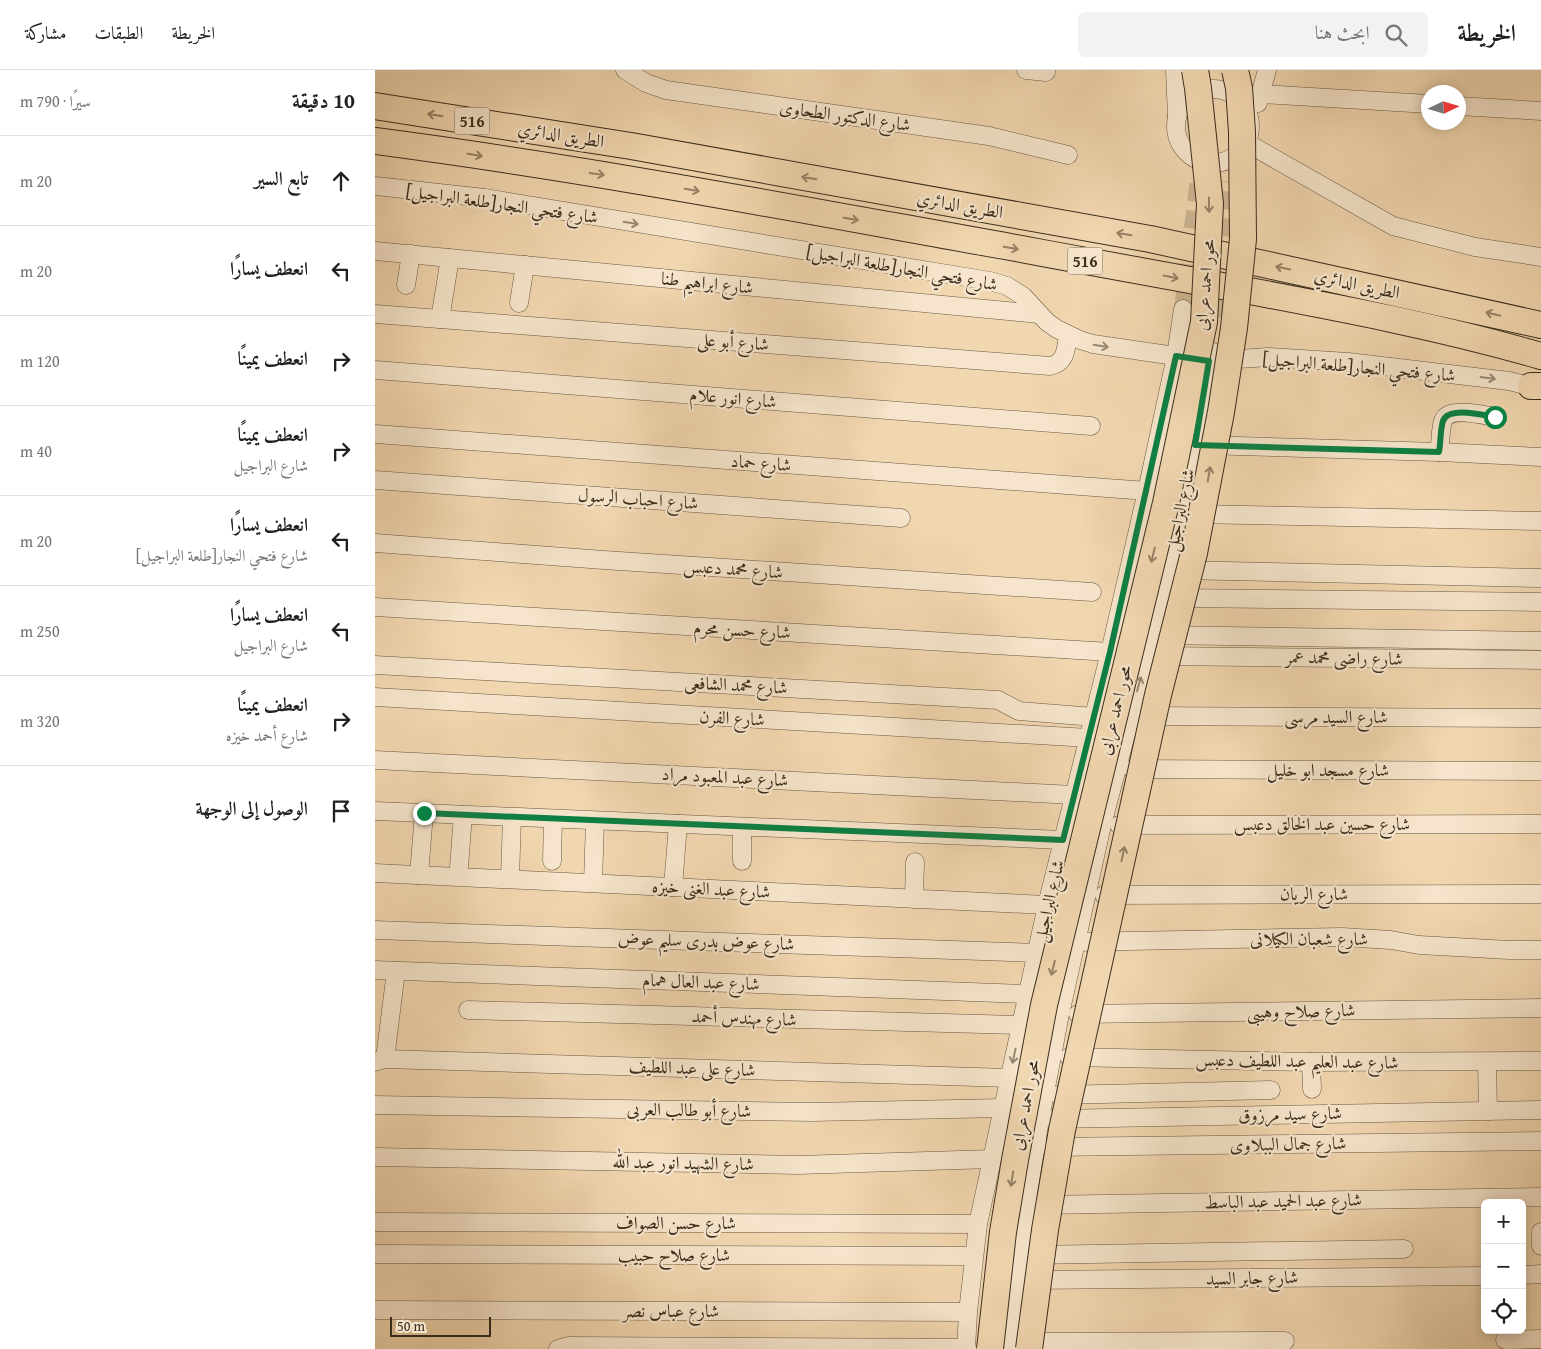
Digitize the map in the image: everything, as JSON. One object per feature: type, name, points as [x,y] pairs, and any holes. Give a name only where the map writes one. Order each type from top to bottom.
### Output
[{"type":"highway","name":"محور احمد عرابى","points":[[996,1348],[1006,1214],[1044,1005],[1166,503],[1204,322],[1210,204],[1199,88],[1195,70]]},
{"type":"highway","name":"محور احمد عرابى","points":[[996,1348],[1045,1230],[1062,1130],[1158,695],[1194,553],[1221,412],[1234,328],[1243,239],[1242,132],[1237,84]]},
{"type":"highway","name":"الطريق الدائري","points":[[375,106],[631,146],[1150,239],[1541,325]]},
{"type":"highway","name":"الطريق الدائري","points":[[375,142],[437,149],[626,179],[1375,314],[1446,330],[1541,356]]},
{"type":"street","name":"شارع الدكتور الطحاوى","points":[[625,70],[646,84],[667,90],[989,136],[1068,155]]},
{"type":"street","points":[[1026,70],[1046,72]]},
{"type":"street","points":[[1175,70],[1177,133],[1182,145],[1187,152],[1201,161],[1218,163],[1233,158]]},
{"type":"street","points":[[1177,118],[1185,102],[1199,91],[1237,84],[1250,70]]},
{"type":"street","points":[[1231,182],[1233,158],[1249,135],[1267,70]]},
{"type":"street","points":[[1237,84],[1250,119],[1249,135]]},
{"type":"street","points":[[1261,94],[1421,104]]},
{"type":"street","points":[[1466,106],[1541,111]]},
{"type":"street","points":[[1249,135],[1393,226],[1475,247],[1541,257]]},
{"type":"street","points":[[1199,179],[1201,161]]},
{"type":"street","name":"شارع فتحي النجار[طلعة البراجيل]","points":[[375,186],[485,198],[991,281],[1015,290],[1029,301],[1047,322],[1068,335],[1093,344],[1209,361],[1268,357],[1348,362],[1485,378],[1538,387]]},
{"type":"street","name":"شارع ابراهيم طنا","points":[[375,251],[1039,314]]},
{"type":"street","points":[[406,285],[411,254]]},
{"type":"street","points":[[441,319],[450,258]]},
{"type":"street","points":[[519,303],[525,265]]},
{"type":"street","name":"شارع البراجيل","points":[[996,1348],[968,1312],[978,1224],[1047,905],[1110,652],[1147,491],[1176,356],[1183,309]]},
{"type":"street","name":"شارع أبو على","points":[[375,314],[1050,366],[1058,364],[1064,358],[1068,335]]},
{"type":"street","name":"شارع البراجيل","points":[[996,1348],[1020,1280],[1020,1255],[1026,1206],[1060,1014],[1102,824],[1153,634],[1195,445],[1217,317]]},
{"type":"street","name":"شارع انور علام","points":[[375,370],[1091,426]]},
{"type":"street","points":[[1439,452],[1443,420],[1447,415],[1455,412],[1495,417]]},
{"type":"street","name":"شارع حماد","points":[[375,434],[1147,491]]},
{"type":"street","points":[[1195,445],[1541,457]]},
{"type":"street","name":"شارع احباب الرسول","points":[[375,480],[901,518]]},
{"type":"street","points":[[1180,513],[1541,521]]},
{"type":"street","name":"شارع محمد دعبس","points":[[375,544],[1092,592]]},
{"type":"street","points":[[1167,569],[1541,578]]},
{"type":"street","points":[[1161,598],[1541,602]]},
{"type":"street","name":"شارع حسن محرم","points":[[375,607],[1110,652]]},
{"type":"street","points":[[1153,634],[1541,641]]},
{"type":"street","name":"شارع راضى محمد عمر","points":[[1147,656],[1541,660]]},
{"type":"street","name":"شارع محمد الشافعى","points":[[375,665],[998,700],[1019,711],[1094,717]]},
{"type":"street","name":"شارع الفرن","points":[[375,697],[1089,738]]},
{"type":"street","name":"شارع السيد مرسى","points":[[1131,716],[1541,718]]},
{"type":"street","name":"شارع عبد المعبود مراد","points":[[375,760],[1074,795]]},
{"type":"street","name":"شارع مسجد ابو خليل","points":[[1116,769],[1541,771]]},
{"type":"street","points":[[375,811],[1063,840]]},
{"type":"street","points":[[419,875],[424,813]]},
{"type":"street","points":[[459,867],[463,815]]},
{"type":"street","points":[[510,879],[512,817]]},
{"type":"street","points":[[552,861],[553,818]]},
{"type":"street","points":[[593,883],[595,820]]},
{"type":"street","points":[[673,887],[678,824]]},
{"type":"street","name":"شارع حسين عبد الخالق دعبس","points":[[1102,824],[1541,824]]},
{"type":"street","points":[[742,827],[742,862]]},
{"type":"street","points":[[914,898],[915,862]]},
{"type":"street","name":"شارع عبد الغنى خيزه","points":[[375,873],[1047,905]]},
{"type":"street","name":"شارع الريان","points":[[1087,895],[1541,894]]},
{"type":"street","name":"شارع عوض بدرى سليم عوض","points":[[375,930],[1037,953]]},
{"type":"street","name":"شارع شعبان الكيلانى","points":[[1076,942],[1342,936],[1391,940],[1419,945],[1541,950]]},
{"type":"street","name":"شارع عبد العال همام","points":[[375,970],[1027,994]]},
{"type":"street","points":[[380,1061],[382,1025],[396,971]]},
{"type":"street","name":"شارع صلاح وهيبى","points":[[1060,1014],[1541,1008]]},
{"type":"street","name":"شارع مهندس أحمد","points":[[468,1010],[1021,1026]]},
{"type":"street","name":"شارع عبد العليم عبد اللطيف دعبس","points":[[1052,1056],[1311,1062],[1541,1061]]},
{"type":"street","name":"شارع على عبد اللطيف","points":[[380,1061],[1009,1078]]},
{"type":"street","points":[[1311,1062],[1312,1089]]},
{"type":"street","points":[[1487,1062],[1487,1111]]},
{"type":"street","points":[[1045,1095],[1271,1090]]},
{"type":"street","name":"شارع أبو طالب العربى","points":[[375,1105],[1002,1113],[1040,1119]]},
{"type":"street","name":"شارع سيد مرزوق","points":[[1040,1119],[1541,1110]]},
{"type":"street","name":"شارع جمال الببلاوى","points":[[1035,1148],[1541,1141]]},
{"type":"street","name":"شارع الشهيد انور عبد الله","points":[[375,1158],[798,1165],[992,1159]]},
{"type":"street","name":"شارع عبد الحميد عبد الباسط","points":[[1507,1199],[1541,1197]]},
{"type":"street","name":"شارع عبد الحميد عبد الباسط","points":[[1026,1206],[1481,1200]]},
{"type":"street","name":"شارع حسن الصواف","points":[[375,1222],[978,1224]]},
{"type":"street","points":[[1541,1232],[1541,1246]]},
{"type":"street","points":[[1020,1255],[1404,1249]]},
{"type":"street","name":"شارع صلاح حبيب","points":[[375,1254],[973,1256]]},
{"type":"street","points":[[1526,1275],[1541,1274]]},
{"type":"street","name":"شارع جابر السيد","points":[[972,1278],[1020,1280],[1481,1276]]},
{"type":"street","name":"شارع عباس نصر","points":[[375,1310],[968,1312]]},
{"type":"street","points":[[1505,1340],[1541,1339]]},
{"type":"street","points":[[558,1349],[569,1346],[996,1348],[1285,1341]]},
{"type":"tunnel","points":[[1183,309],[1199,179]]},
{"type":"tunnel","points":[[1217,317],[1231,182]]},
{"type":"route","points":[[424,813],[1063,840],[1110,652],[1176,356],[1209,361],[1195,445],[1439,452],[1443,420],[1447,415],[1455,412],[1495,417]]}]
